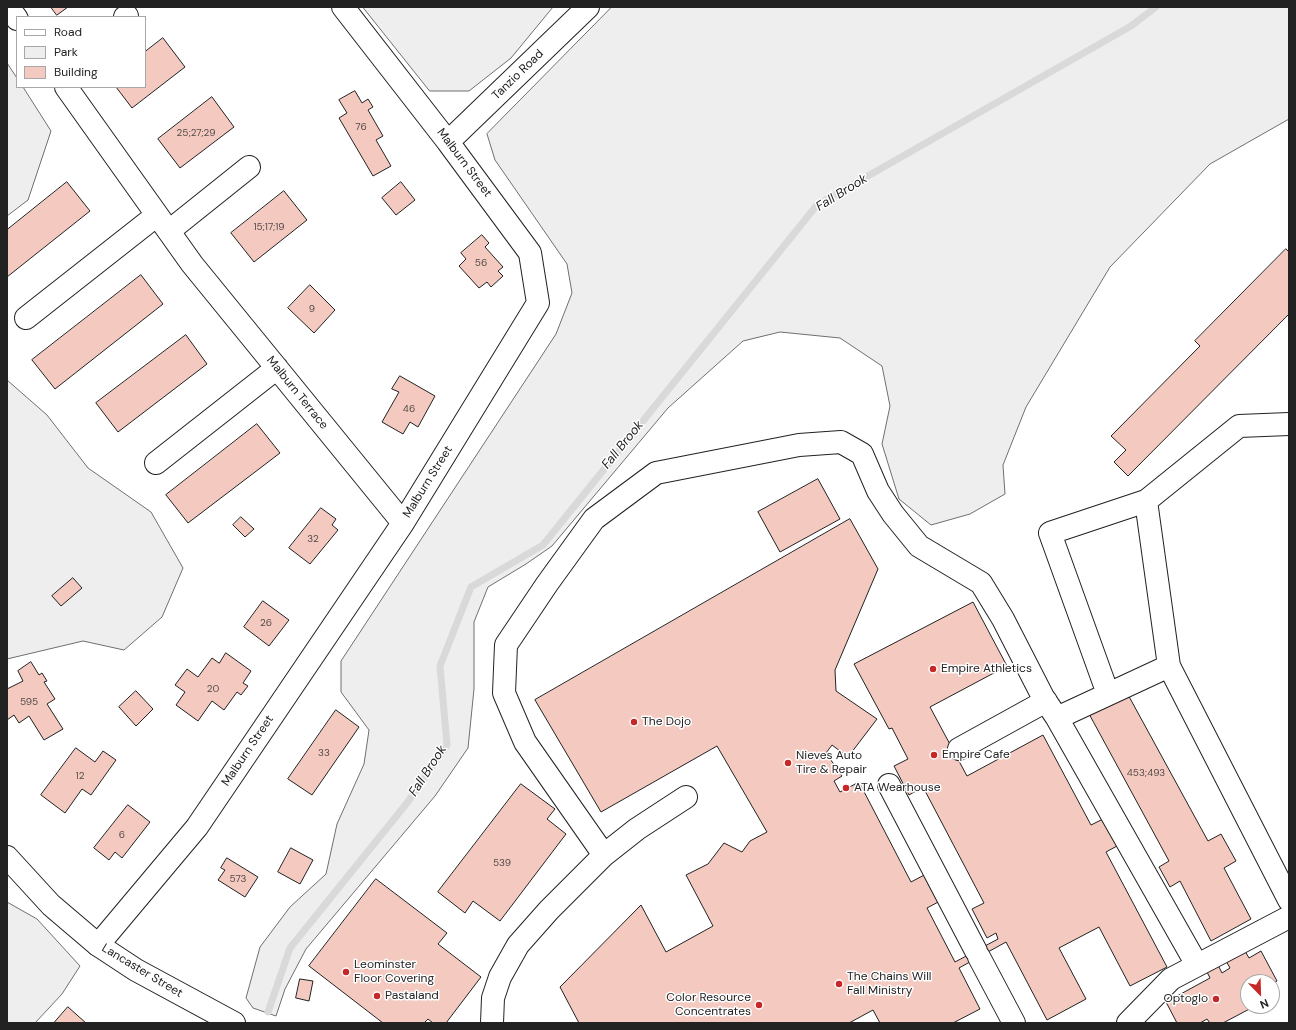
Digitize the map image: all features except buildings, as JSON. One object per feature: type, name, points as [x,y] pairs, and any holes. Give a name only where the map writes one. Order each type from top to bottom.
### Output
[{"type":"street","name":"Malburn Street","points":[[98,945],[197,827],[403,523],[538,303],[530,253],[448,142],[343,7]]},
{"type":"street","name":"Tanzio Road","points":[[448,142],[588,7]]},
{"type":"street","name":"Malburn Terrace","points":[[67,88],[192,264],[403,523]]},
{"type":"street","points":[[26,318],[163,223],[249,167]]},
{"type":"street","points":[[156,463],[277,368]]},
{"type":"street","points":[[1108,694],[1050,533],[1146,501],[1238,426],[1289,424]]},
{"type":"street","points":[[604,855],[525,742],[504,693],[506,645],[547,584],[594,519],[656,473],[799,445],[841,442],[862,454],[878,491],[893,514],[919,546],[981,582],[1003,619],[1051,709],[1197,965]]},
{"type":"street","points":[[1146,501],[1169,666],[1289,900]]},
{"type":"street","points":[[959,748],[1051,709],[1108,694],[1169,666]]},
{"type":"street","points":[[889,784],[1014,1023]]},
{"type":"street","points":[[492,1023],[493,998],[500,977],[518,946],[549,910],[604,855],[637,829],[686,797]]},
{"type":"street","name":"Lancaster Street","points":[[7,857],[51,905],[98,945],[136,970],[234,1023]]},
{"type":"street","points":[[1128,1023],[1171,979],[1289,917]]},
{"type":"green space","points":[[363,7],[553,7],[511,58],[469,91],[430,91]]},
{"type":"green space","points":[[612,7],[1289,7],[1289,119],[1210,164],[1110,267],[1026,407],[1003,465],[1005,494],[970,514],[931,525],[899,499],[882,444],[890,406],[882,366],[840,338],[780,332],[743,341],[668,408],[552,546],[488,587],[474,622],[474,689],[468,748],[435,796],[306,949],[285,989],[276,1016],[253,1008],[246,998],[260,947],[290,907],[326,874],[337,824],[364,764],[369,730],[341,692],[341,661],[556,334],[572,293],[567,264],[495,160],[487,134]]},
{"type":"green space","points":[[7,63],[16,76],[16,88],[24,88],[51,131],[28,200],[7,216]]},
{"type":"green space","points":[[7,380],[47,415],[88,468],[151,512],[183,568],[162,617],[124,650],[83,641],[7,659]]},
{"type":"green space","points":[[7,902],[37,919],[80,966],[62,994],[35,1023],[7,1023]]},
{"type":"waterway","name":"Fall Brook","points":[[268,1012],[290,948],[407,803],[447,745],[440,666],[471,587],[543,545],[817,205],[1131,26],[1156,7]]},
{"type":"place","name":"Empire Athletics","points":[[933,669]]},
{"type":"place","name":"The Dojo","points":[[634,722]]},
{"type":"place","name":"Empire Cafe","points":[[934,755]]},
{"type":"place","name":"Nieves Auto Tire & Repair","points":[[788,763]]},
{"type":"place","name":"ATA Wearhouse","points":[[846,788]]},
{"type":"place","name":"Leominster Floor Covering","points":[[346,972]]},
{"type":"place","name":"The Chains Will Fall Ministry","points":[[839,984]]},
{"type":"place","name":"Pastaland","points":[[377,996]]},
{"type":"place","name":"Optoglo","points":[[1216,999]]},
{"type":"place","name":"Color Resource Concentrates","points":[[759,1005]]}]
